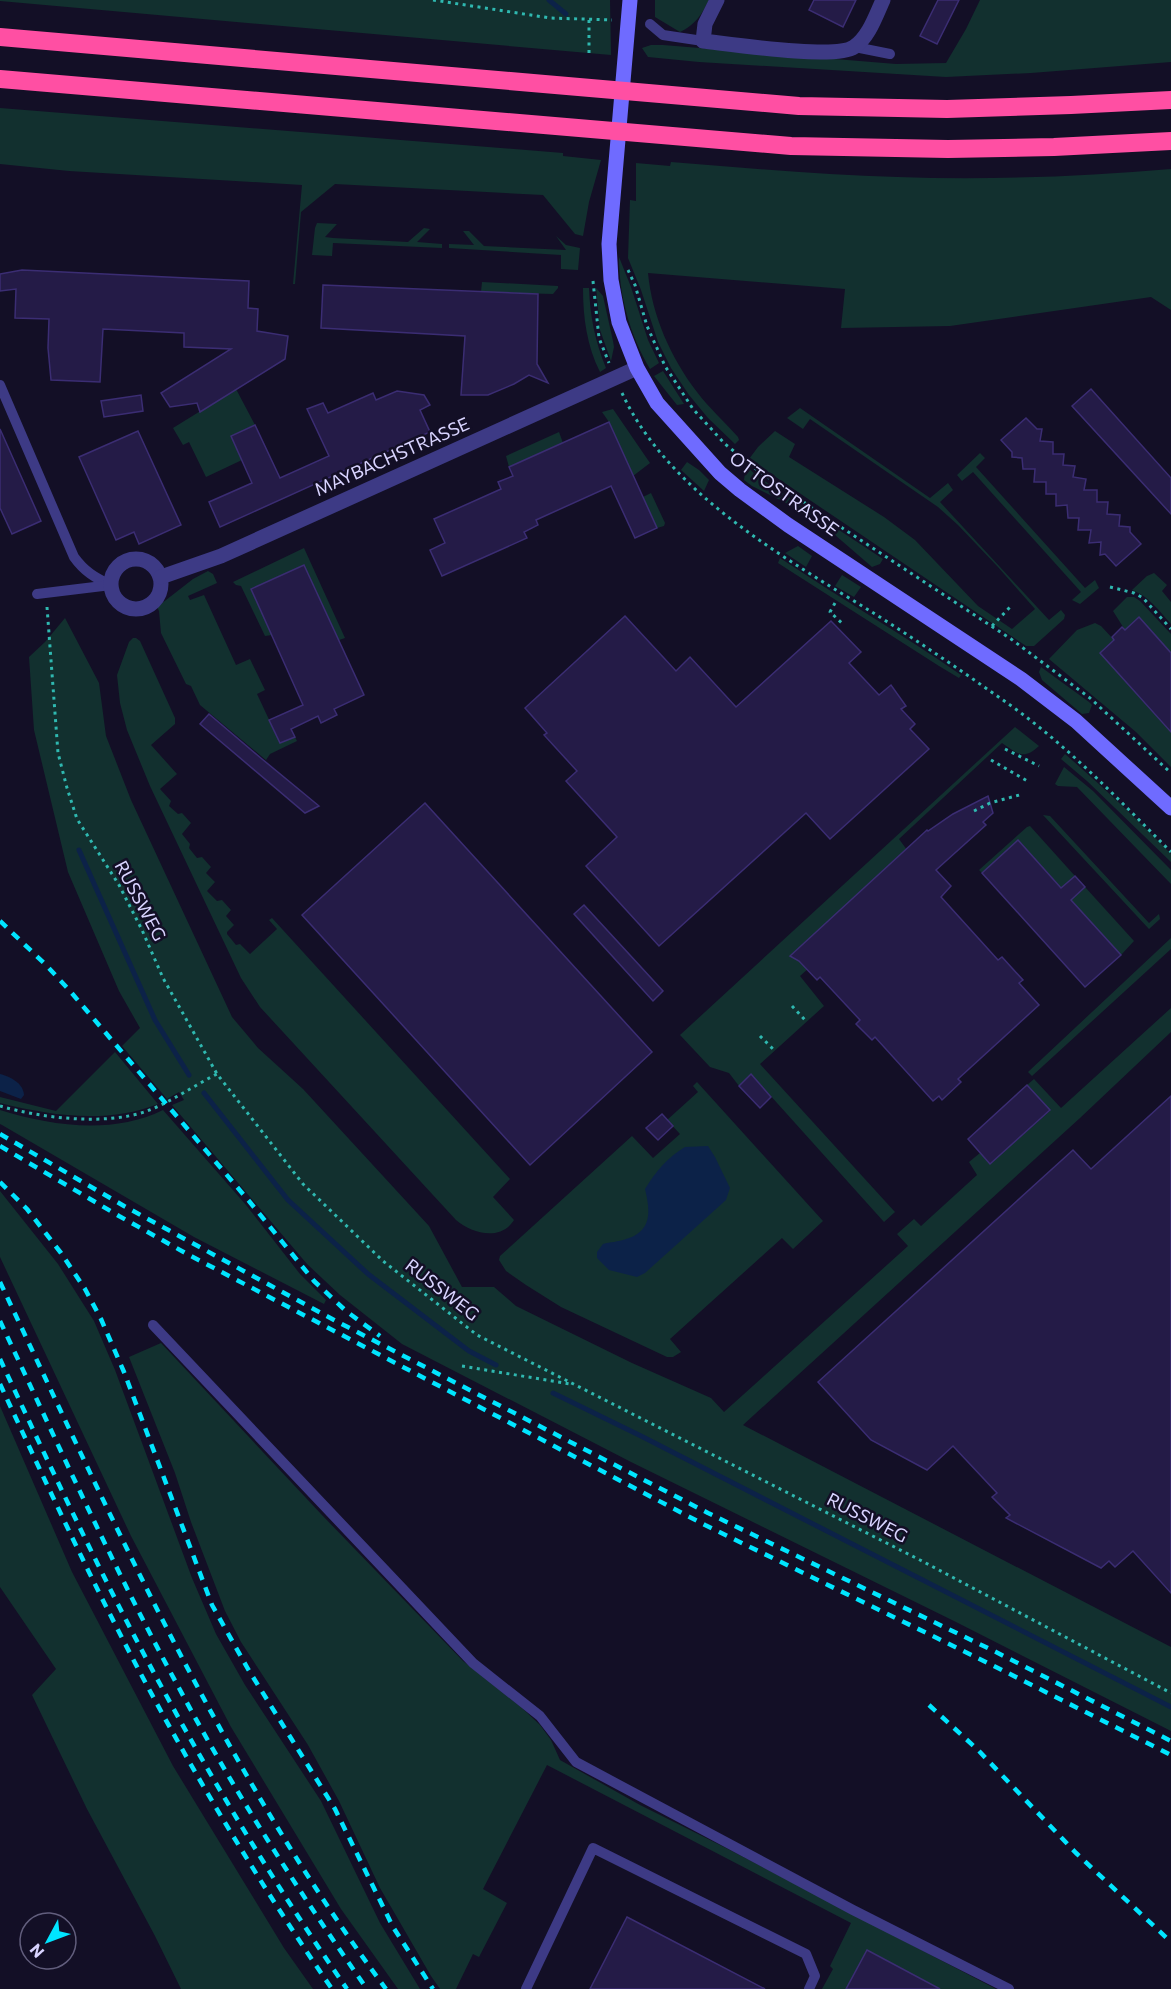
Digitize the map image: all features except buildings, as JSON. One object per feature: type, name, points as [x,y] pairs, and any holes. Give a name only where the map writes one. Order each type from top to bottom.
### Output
[{"type":"highway","points":[[0,37],[800,106],[947,109],[1171,100]]},
{"type":"highway","points":[[0,79],[791,147],[948,149],[1054,147],[1171,141]]},
{"type":"main road","name":"OTTOSTRASSE","points":[[630,0],[609,244],[611,280],[619,322],[636,368],[657,403],[730,482],[788,525],[1021,679],[1076,721],[1171,808]]},
{"type":"street","points":[[717,0],[705,24],[703,41],[789,50],[843,52],[855,47],[865,37],[883,0]]},
{"type":"street","name":"MAYBACHSTRASSE","points":[[161,577],[221,556],[636,368]]},
{"type":"street","points":[[133,559],[142,559],[150,563],[161,577],[160,593],[156,600],[141,609],[131,609],[118,603],[111,585],[111,578],[117,568],[125,561],[133,559]]},
{"type":"lane","points":[[650,24],[663,35],[703,41]]},
{"type":"lane","points":[[855,47],[890,54]]},
{"type":"lane","points":[[0,385],[74,557],[82,569],[111,585]]},
{"type":"lane","points":[[41,594],[111,585]]},
{"type":"lane","points":[[153,1325],[473,1663],[540,1716],[576,1762],[853,1910],[1009,1989]]},
{"type":"lane","points":[[526,1989],[593,1848],[806,1954],[815,1976],[809,1989]]},
{"type":"path","points":[[433,0],[550,18],[616,19]]},
{"type":"path","points":[[589,20],[589,53]]},
{"type":"path","points":[[624,262],[635,285],[655,348],[693,409],[725,444],[756,469],[821,514],[992,626],[1090,698],[1171,773]]},
{"type":"path","points":[[1110,587],[1134,593],[1143,598],[1171,629]]},
{"type":"path","name":"RUSSWEG","points":[[41,594],[49,622],[58,753],[77,819],[119,885],[163,978],[217,1074],[303,1184],[383,1261],[477,1335],[920,1560],[1171,1693]]},
{"type":"path","points":[[835,603],[830,612],[844,624]]},
{"type":"path","points":[[992,626],[1010,607]]},
{"type":"path","points":[[1005,749],[1039,766]]},
{"type":"path","points":[[991,760],[1029,782]]},
{"type":"path","points":[[974,811],[990,803],[1023,794]]},
{"type":"path","points":[[792,1006],[806,1021]]},
{"type":"path","points":[[760,1036],[774,1050]]},
{"type":"path","points":[[0,1106],[29,1114],[87,1119],[130,1116],[164,1103],[217,1074]]},
{"type":"path","points":[[462,1366],[575,1385]]},
{"type":"green space","points":[[610,0],[611,55],[0,1]]},
{"type":"green space","points":[[655,0],[709,0],[698,19],[680,32],[655,17]]},
{"type":"green space","points":[[980,0],[1171,0],[1171,62],[946,77],[699,62],[648,57],[642,48],[663,45],[896,64],[946,63]]},
{"type":"green space","points":[[0,108],[563,153],[563,156],[601,160],[589,202],[583,236],[575,234],[543,195],[335,184],[301,212],[295,284],[293,284],[302,185],[69,171],[0,164]]},
{"type":"green space","points":[[671,162],[810,173],[915,178],[1043,177],[1171,169],[1171,310],[1151,297],[950,326],[841,328],[845,289],[648,273],[658,321],[671,351],[697,392],[738,437],[739,440],[735,444],[708,418],[671,368],[658,342],[628,258],[630,200],[636,201],[636,163],[670,166]]},
{"type":"green space","points":[[317,223],[337,224],[325,237],[408,242],[424,228],[430,229],[417,242],[442,244],[442,248],[333,243],[332,256],[312,255]]},
{"type":"green space","points":[[463,231],[469,231],[484,246],[566,250],[556,236],[566,245],[580,248],[578,270],[561,269],[561,255],[449,248],[449,244],[474,245]]},
{"type":"green space","points":[[619,257],[648,340],[659,363],[650,369],[631,329],[627,315],[621,286]]},
{"type":"green space","points":[[482,282],[558,286],[558,288],[553,294],[481,292]]},
{"type":"green space","points":[[583,288],[589,288],[594,328],[606,368],[600,372],[587,332]]},
{"type":"green space","points":[[596,288],[603,296],[613,341],[611,361],[600,330]]},
{"type":"green space","points":[[663,371],[684,404],[677,405],[654,376]]},
{"type":"green space","points":[[236,389],[255,425],[231,436],[242,460],[206,477],[189,442],[183,445],[173,428]]},
{"type":"green space","points":[[800,408],[930,498],[948,483],[953,490],[940,502],[1049,620],[1061,610],[1065,615],[1064,619],[1034,646],[1026,646],[749,459],[775,431],[795,444],[789,457],[884,517],[915,540],[978,606],[1012,629],[1035,609],[998,567],[938,507],[810,419],[803,429],[787,418]]},
{"type":"green space","points":[[613,409],[650,463],[633,476],[609,422],[602,412]]},
{"type":"green space","points":[[559,432],[563,443],[509,467],[506,456]]},
{"type":"green space","points":[[980,453],[985,458],[976,467],[1085,588],[1095,580],[1099,588],[1080,604],[1072,600],[1081,592],[973,472],[962,481],[957,475]]},
{"type":"green space","points":[[687,462],[709,480],[704,491],[681,470]]},
{"type":"green space","points":[[746,466],[757,476],[883,559],[880,564],[872,567],[835,535],[786,503],[752,486],[744,480]]},
{"type":"green space","points":[[651,493],[665,523],[664,526],[657,528],[643,497]]},
{"type":"green space","points":[[798,546],[812,556],[806,567],[785,553]]},
{"type":"green space","points":[[304,548],[345,638],[339,640],[304,565],[251,589],[272,635],[265,636],[241,586],[233,582]]},
{"type":"green space","points":[[780,558],[961,675],[959,678],[939,666],[795,574],[778,563]]},
{"type":"green space","points":[[208,571],[213,574],[217,583],[188,596],[190,600],[204,595],[236,665],[250,659],[265,690],[257,694],[280,743],[295,737],[297,741],[270,754],[266,760],[200,705],[191,686],[186,684],[161,633],[157,607],[193,579]]},
{"type":"green space","points":[[1154,573],[1167,585],[1162,591],[1171,602],[1171,624],[1149,600],[1132,590],[1147,576]]},
{"type":"green space","points":[[842,575],[861,587],[854,597],[835,586]]},
{"type":"green space","points":[[1127,597],[1134,597],[1140,601],[1171,634],[1171,653],[1138,618],[1125,630],[1113,611]]},
{"type":"green space","points":[[65,618],[99,683],[106,736],[131,800],[232,1017],[258,1048],[303,1089],[429,1226],[462,1287],[494,1287],[516,1306],[632,1363],[711,1398],[724,1412],[908,1246],[897,1234],[914,1219],[921,1226],[977,1175],[969,1162],[980,1153],[990,1164],[1050,1111],[1027,1085],[1034,1079],[1061,1108],[1171,1008],[1171,1032],[743,1425],[1171,1647],[1171,1731],[631,1462],[402,1344],[340,1295],[307,1264],[172,1105],[184,1100],[179,1092],[167,1099],[122,1046],[140,1028],[119,991],[68,872],[34,730],[29,657]]},
{"type":"green space","points":[[1095,623],[1114,640],[1100,653],[1164,724],[1171,718],[1171,767],[1136,732],[1049,659],[1077,630]]},
{"type":"green space","points":[[133,638],[140,641],[175,718],[175,724],[151,745],[177,774],[160,789],[171,801],[169,806],[178,814],[182,813],[191,823],[182,834],[197,858],[202,857],[211,867],[206,873],[215,882],[207,891],[217,901],[222,900],[231,910],[226,916],[234,925],[227,934],[236,945],[240,944],[250,954],[277,929],[269,920],[272,918],[510,1179],[493,1197],[514,1220],[502,1231],[478,1232],[456,1220],[260,1007],[241,978],[150,786],[127,730],[120,703],[117,675],[129,642]]},
{"type":"green space","points":[[1041,667],[1089,702],[1092,705],[1089,713],[1082,714],[1042,680],[1039,672]]},
{"type":"green space","points":[[1015,727],[1039,746],[1029,753],[1020,754],[1002,743],[899,839],[907,850],[800,976],[824,1006],[760,1064],[895,1212],[884,1222],[751,1074],[739,1086],[729,1073],[710,1067],[680,1035]]},
{"type":"green space","points":[[1065,754],[1171,854],[1171,862],[1061,759]]},
{"type":"green space","points":[[1064,767],[1093,791],[1171,870],[1171,884],[1077,787],[1055,784]]},
{"type":"green space","points":[[1043,815],[1050,816],[1149,923],[1159,914],[1160,919],[1149,929]]},
{"type":"green space","points":[[1030,826],[1075,876],[1061,888],[1018,840],[982,873],[979,870]]},
{"type":"green space","points":[[1085,887],[1134,941],[1121,955],[1071,900]]},
{"type":"green space","points":[[1171,938],[1171,949],[1032,1076],[1028,1072]]},
{"type":"green space","points":[[115,1052],[158,1104],[120,1114],[80,1116],[0,1103],[0,1097],[56,1111]]},
{"type":"green space","points":[[697,1082],[823,1221],[793,1249],[782,1238],[670,1339],[681,1352],[673,1357],[667,1357],[561,1307],[506,1271],[499,1260],[500,1256],[632,1136],[653,1158],[680,1134],[667,1120],[698,1092],[693,1086]]},
{"type":"green space","points":[[0,1110],[61,1124],[103,1125],[143,1118],[163,1110],[246,1205],[300,1274],[326,1300],[324,1304],[194,1237],[0,1124]]},
{"type":"green space","points":[[0,1191],[58,1264],[94,1321],[115,1370],[192,1578],[216,1634],[245,1685],[321,1801],[380,1923],[420,1989],[398,1989],[341,1909],[231,1727],[131,1536],[0,1257]]},
{"type":"green space","points":[[161,1343],[463,1661],[540,1725],[551,1740],[560,1760],[640,1805],[996,1989],[940,1989],[867,1951],[846,1989],[822,1989],[833,1969],[830,1966],[851,1923],[547,1765],[483,1889],[507,1903],[479,1957],[473,1954],[456,1989],[440,1989],[380,1888],[339,1801],[308,1745],[241,1642],[225,1611],[175,1473],[129,1357]]},
{"type":"green space","points":[[0,1406],[72,1572],[173,1766],[284,1948],[313,1989],[181,1989],[87,1809],[32,1695],[56,1669],[0,1587]]},
{"type":"water","points":[[0,1074],[19,1084],[24,1095],[21,1099],[0,1091]]},
{"type":"water","points":[[708,1146],[730,1188],[726,1200],[645,1273],[637,1277],[609,1270],[597,1258],[597,1252],[603,1244],[626,1239],[641,1231],[648,1219],[645,1189],[663,1165],[685,1147]]},
{"type":"waterway","points":[[549,0],[566,14]]},
{"type":"waterway","points":[[79,850],[155,1020],[189,1075]]},
{"type":"waterway","points":[[204,1093],[288,1200],[368,1274],[469,1351],[496,1365]]},
{"type":"waterway","points":[[553,1393],[1171,1707]]},
{"type":"railway","points":[[0,921],[70,991],[314,1281],[346,1311],[380,1336]]},
{"type":"railway","points":[[0,1134],[124,1206],[334,1320],[708,1513],[996,1652],[1171,1741]]},
{"type":"railway","points":[[0,1146],[189,1255],[705,1525],[1171,1755]]},
{"type":"railway","points":[[0,1182],[27,1209],[85,1289],[124,1372],[212,1605],[248,1669],[335,1809],[393,1927],[433,1989]]},
{"type":"railway","points":[[0,1282],[130,1556],[223,1734],[274,1822],[328,1907],[386,1989]]},
{"type":"railway","points":[[0,1321],[109,1552],[200,1727],[269,1841],[367,1989]]},
{"type":"railway","points":[[0,1359],[97,1563],[160,1684],[249,1839],[347,1989]]},
{"type":"railway","points":[[0,1384],[91,1577],[171,1729],[214,1805],[332,1989]]},
{"type":"railway","points":[[929,1705],[978,1750],[1076,1853],[1171,1942]]}]
